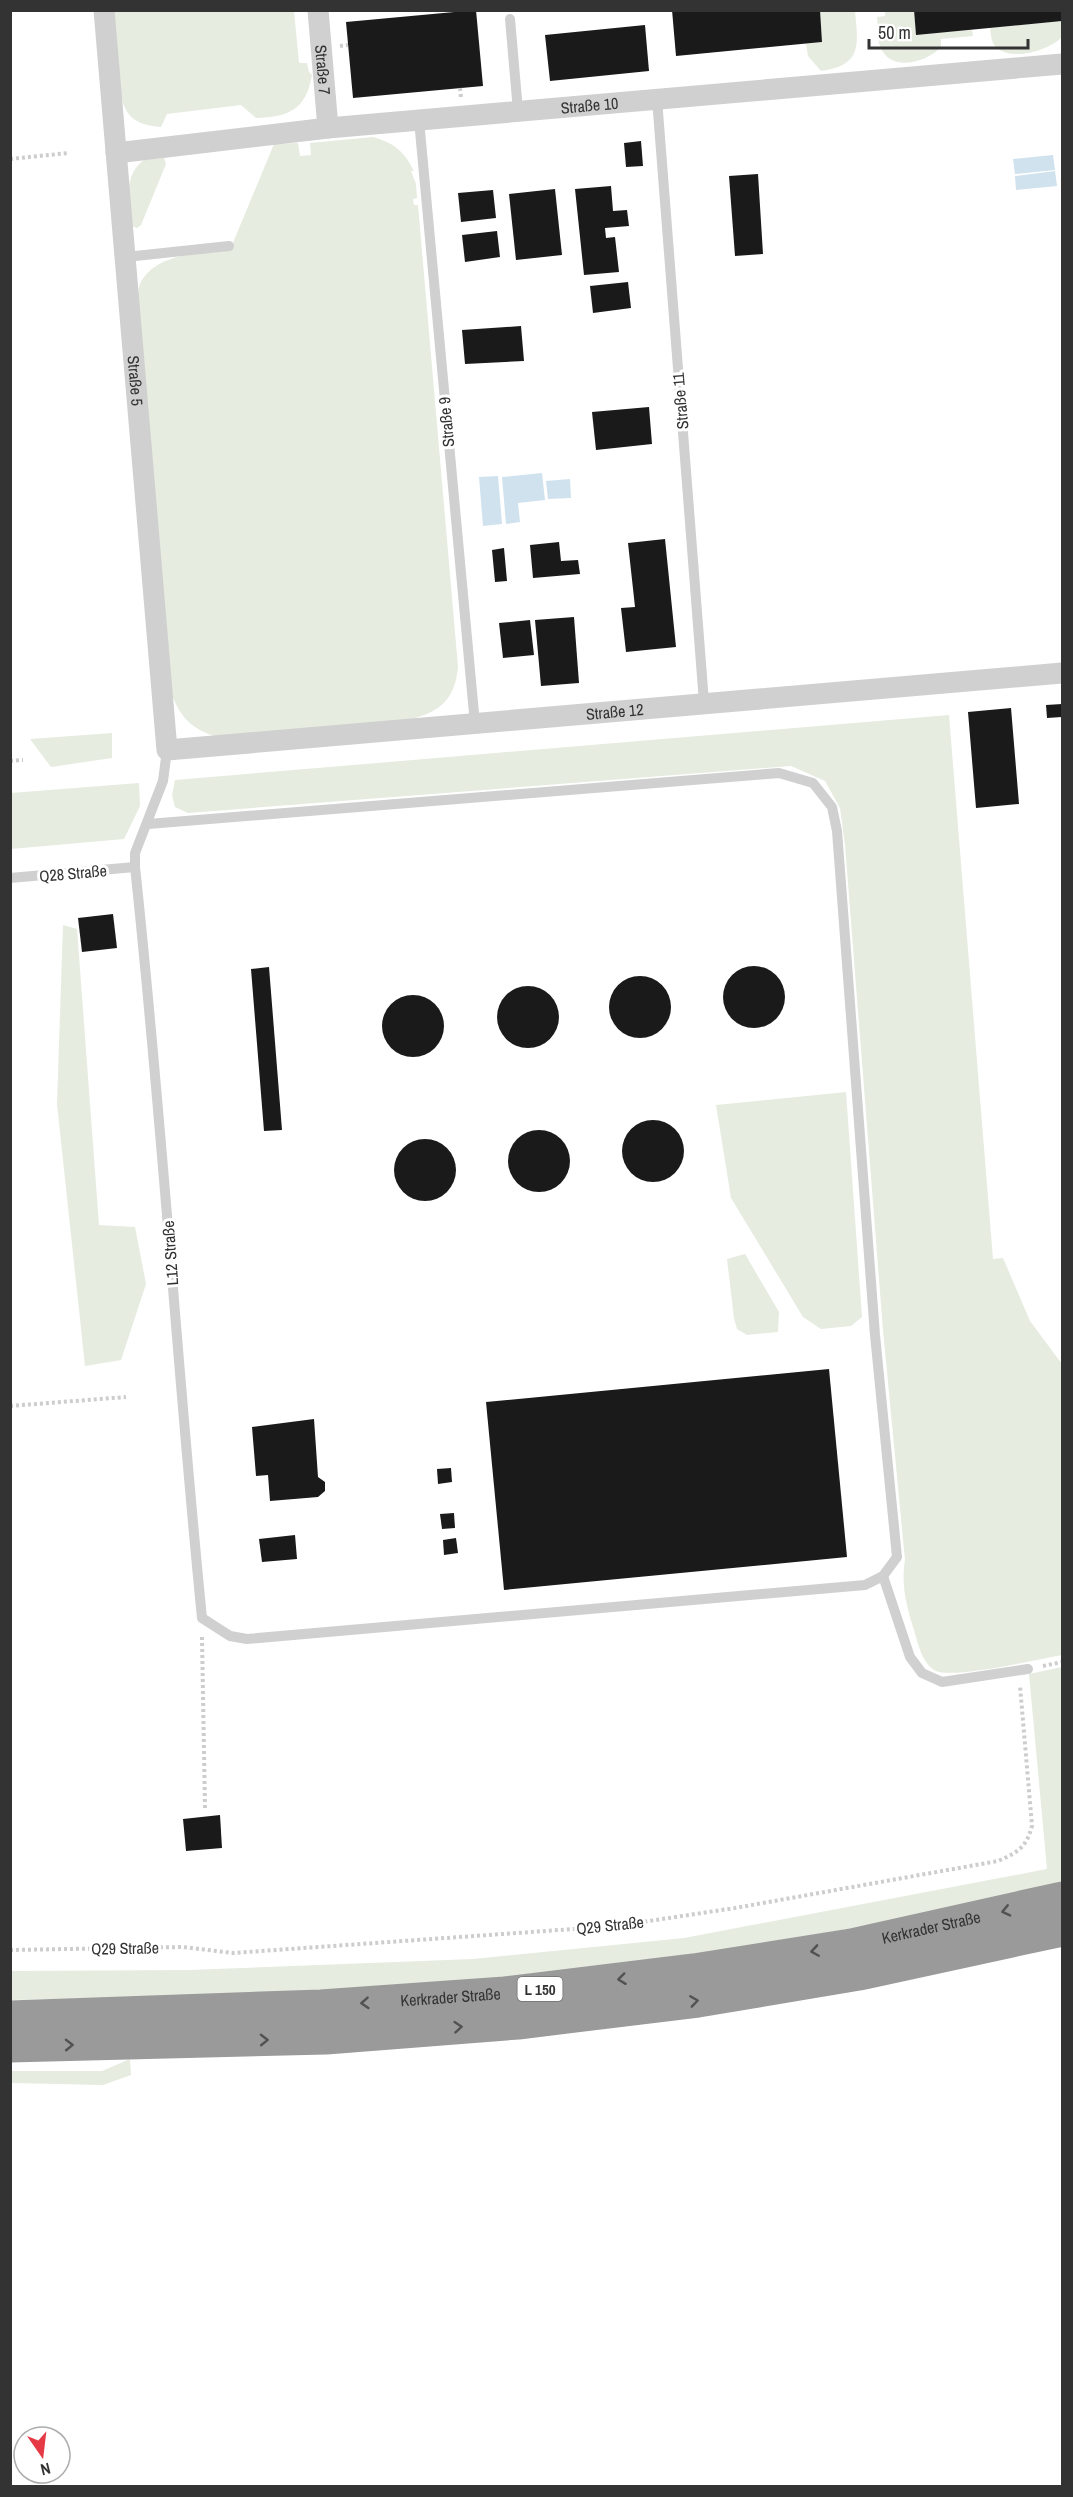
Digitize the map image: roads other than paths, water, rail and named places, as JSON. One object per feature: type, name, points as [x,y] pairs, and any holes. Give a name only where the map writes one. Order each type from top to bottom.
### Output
[{"type":"highway","name":"Kerkrader Straße","points":[[10,2017],[321,2006],[505,1993],[694,1970],[851,1945],[1062,1898]]},
{"type":"highway","name":"Kerkrader Straße","points":[[10,2046],[326,2038],[518,2023],[698,2001],[860,1974],[1062,1929]]},
{"type":"street","name":"Straße 5","points":[[104,10],[167,750]]},
{"type":"street","name":"Straße 7","points":[[318,10],[328,128]]},
{"type":"street","name":"Straße 10","points":[[116,153],[328,128],[1062,64]]},
{"type":"street","name":"Straße 12","points":[[167,750],[1062,673]]},
{"type":"lane","points":[[510,19],[518,111]]},
{"type":"lane","name":"Straße 11","points":[[657,99],[704,702]]},
{"type":"lane","name":"Straße 9","points":[[419,120],[475,724]]},
{"type":"lane","points":[[126,257],[229,246]]},
{"type":"lane","name":"L12 Straße","points":[[167,750],[164,781],[135,853],[135,867],[154,1046],[180,1392],[202,1618],[230,1636],[247,1639],[865,1584],[883,1576]]},
{"type":"lane","points":[[147,825],[779,773],[813,783],[832,807],[837,831],[875,1335],[897,1557],[883,1576],[910,1657],[922,1673],[942,1682],[1023,1670]]},
{"type":"lane","name":"Q28 Straße","points":[[10,878],[135,867]]},
{"type":"water","points":[[1053,155],[1055,170],[1015,174],[1013,159]]},
{"type":"water","points":[[1055,171],[1057,186],[1016,190],[1015,176]]},
{"type":"water","points":[[542,473],[545,500],[518,503],[520,522],[506,524],[502,477]]},
{"type":"water","points":[[498,476],[502,524],[483,526],[479,477]]},
{"type":"water","points":[[570,479],[571,498],[548,499],[546,481]]}]
